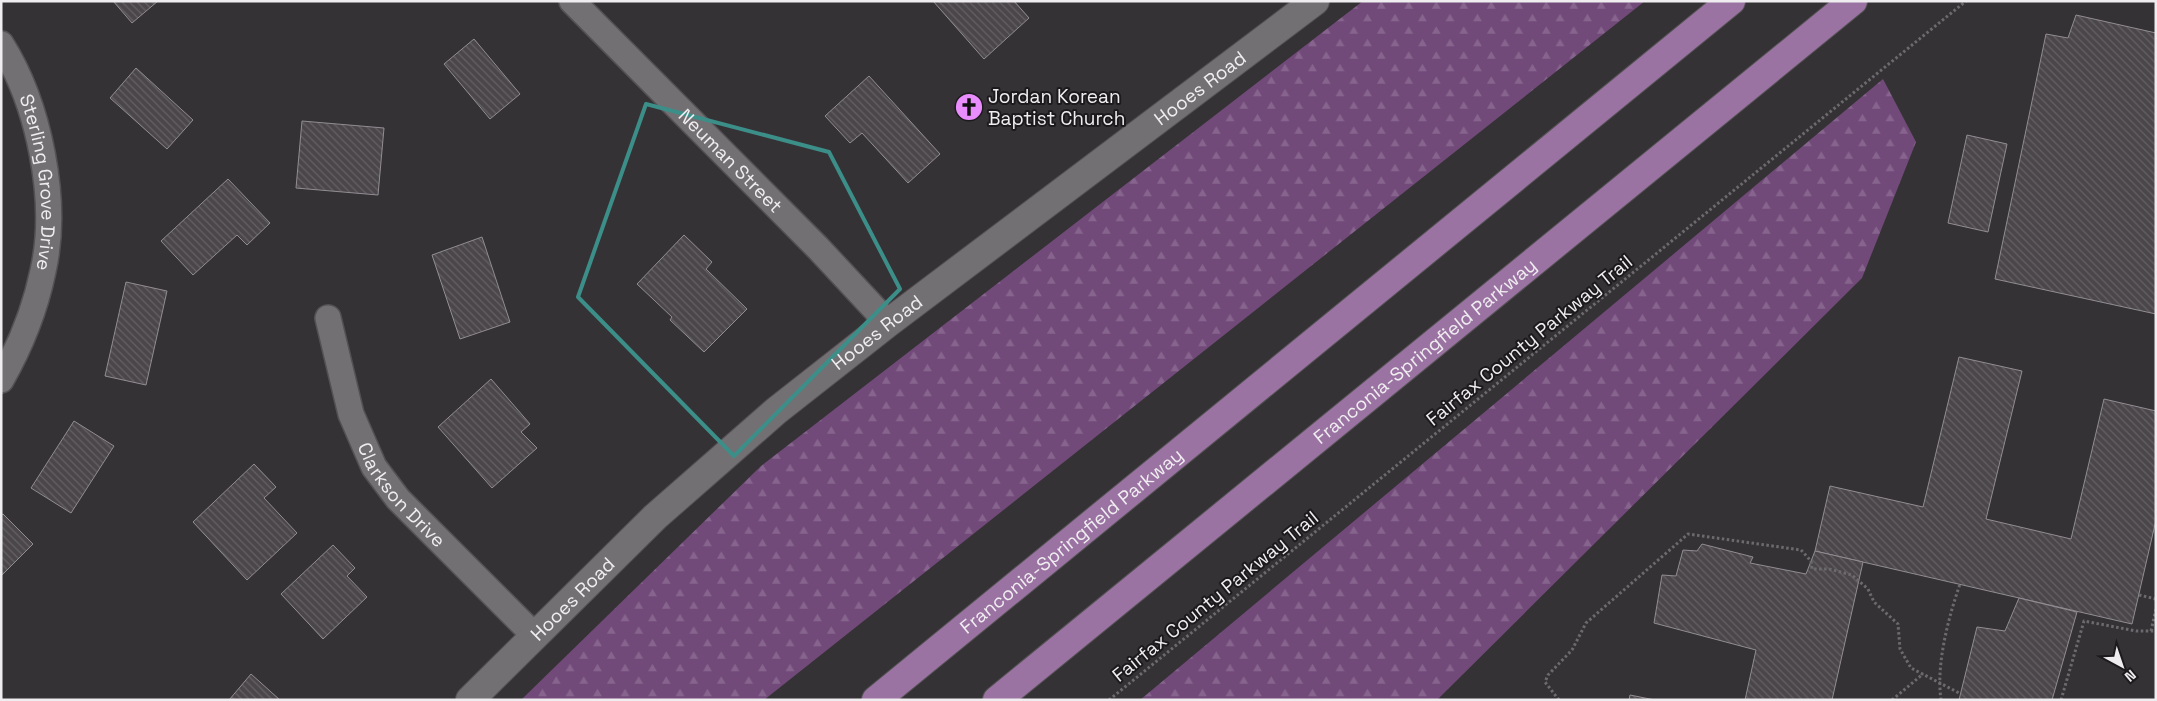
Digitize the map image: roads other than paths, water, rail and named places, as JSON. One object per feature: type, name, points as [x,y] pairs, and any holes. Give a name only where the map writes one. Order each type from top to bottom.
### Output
[{"type":"main road","name":"Franconia-Springfield Parkway","points":[[876,700],[1731,1]]},
{"type":"main road","name":"Franconia-Springfield Parkway","points":[[997,700],[1853,1]]},
{"type":"street","name":"Neuman Street","points":[[572,1],[818,248],[888,323]]},
{"type":"street","name":"Hooes Road","points":[[470,700],[655,517],[776,411],[888,323],[1315,1]]},
{"type":"street","name":"Sterling Grove Drive","points":[[1,44],[9,56],[33,110],[46,173],[48,220],[44,269],[32,316],[15,356],[1,380]]},
{"type":"street","name":"Clarkson Drive","points":[[328,318],[351,414],[374,466],[398,500],[535,636]]},
{"type":"place","name":"Jordan Korean Baptist Church","points":[[969,107]]}]
